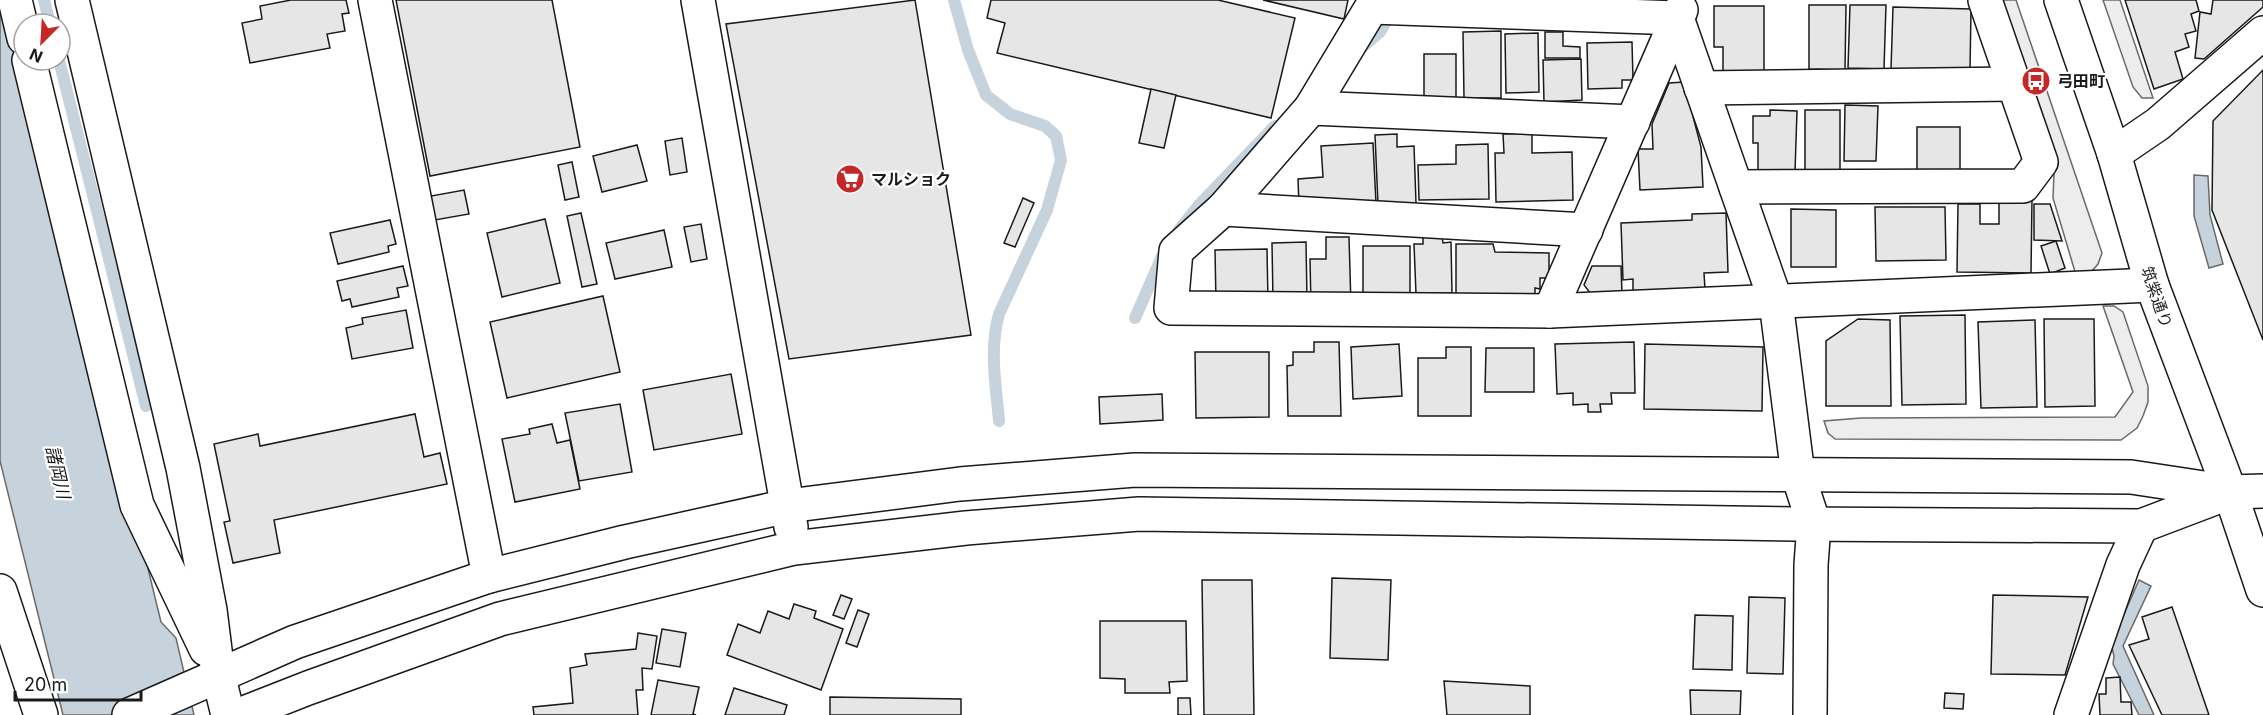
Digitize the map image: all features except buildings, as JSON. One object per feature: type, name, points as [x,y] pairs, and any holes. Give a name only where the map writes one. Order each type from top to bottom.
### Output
[{"type":"street","points":[[72,0],[183,468],[210,610],[218,675],[228,715]]},
{"type":"street","points":[[375,0],[489,576]]},
{"type":"street","points":[[698,0],[794,548]]},
{"type":"street","points":[[1736,187],[2023,186],[2040,162],[1985,0]]},
{"type":"street","name":"筑紫通り","points":[[2061,0],[2114,154],[2152,285],[2230,492],[2263,590]]},
{"type":"street","points":[[1682,9],[1374,3],[1311,108],[1223,209],[1176,251],[1171,308],[1550,311],[2152,285]]},
{"type":"street","points":[[1682,9],[1701,88],[1776,302],[1798,475],[1814,524],[1811,565],[1810,715]]},
{"type":"street","points":[[1550,311],[1682,9]]},
{"type":"street","points":[[2114,154],[2158,124],[2263,33]]},
{"type":"street","points":[[32,72],[137,505],[218,675]]},
{"type":"street","points":[[1701,88],[2013,84]]},
{"type":"street","points":[[1311,108],[1633,122]]},
{"type":"street","points":[[1223,209],[1586,230]]},
{"type":"street","points":[[129,715],[295,642],[489,576],[625,542],[788,506],[960,484],[1135,470],[2131,477],[2230,492],[2263,491]]},
{"type":"street","points":[[239,715],[500,619],[794,548],[966,528],[1139,514],[1814,524],[2141,526],[2230,492]]},
{"type":"street","points":[[2071,715],[2123,565],[2141,526]]},
{"type":"street","points":[[0,591],[41,715]]},
{"type":"shaded area","points":[[1992,0],[2016,0],[2102,253],[2098,264],[2092,271],[2076,275],[2053,198],[2054,173]]},
{"type":"shaded area","points":[[2103,0],[2120,0],[2153,98],[2142,98],[2133,87]]},
{"type":"shaded area","points":[[2103,306],[2114,306],[2123,312],[2148,386],[2148,402],[2137,428],[2121,440],[1835,439],[1828,433],[1824,421],[1861,418],[2115,417],[2133,392]]},
{"type":"water","name":"諸岡川","points":[[0,0],[9,0],[12,12],[12,72],[27,72],[161,622],[176,638],[194,715],[63,715],[0,461]]},
{"type":"water","points":[[2194,175],[2208,176],[2210,215],[2223,264],[2209,268],[2194,216]]},
{"type":"water","points":[[2139,580],[2151,586],[2123,646],[2154,715],[2139,715],[2113,664],[2111,644]]},
{"type":"waterway","points":[[44,0],[47,12]]},
{"type":"waterway","points":[[954,0],[968,50],[986,95],[1010,114],[1045,126],[1056,136],[1061,160],[1047,210],[999,314],[994,341],[999,421]]},
{"type":"waterway","points":[[1359,50],[1380,32],[1392,12]]},
{"type":"waterway","points":[[62,72],[146,406]]},
{"type":"waterway","points":[[1179,230],[1199,205],[1275,126]]},
{"type":"waterway","points":[[1135,318],[1164,252]]},
{"type":"place","name":"弓田町","points":[[2036,81]]},
{"type":"place","name":"マルショク","points":[[850,179]]}]
